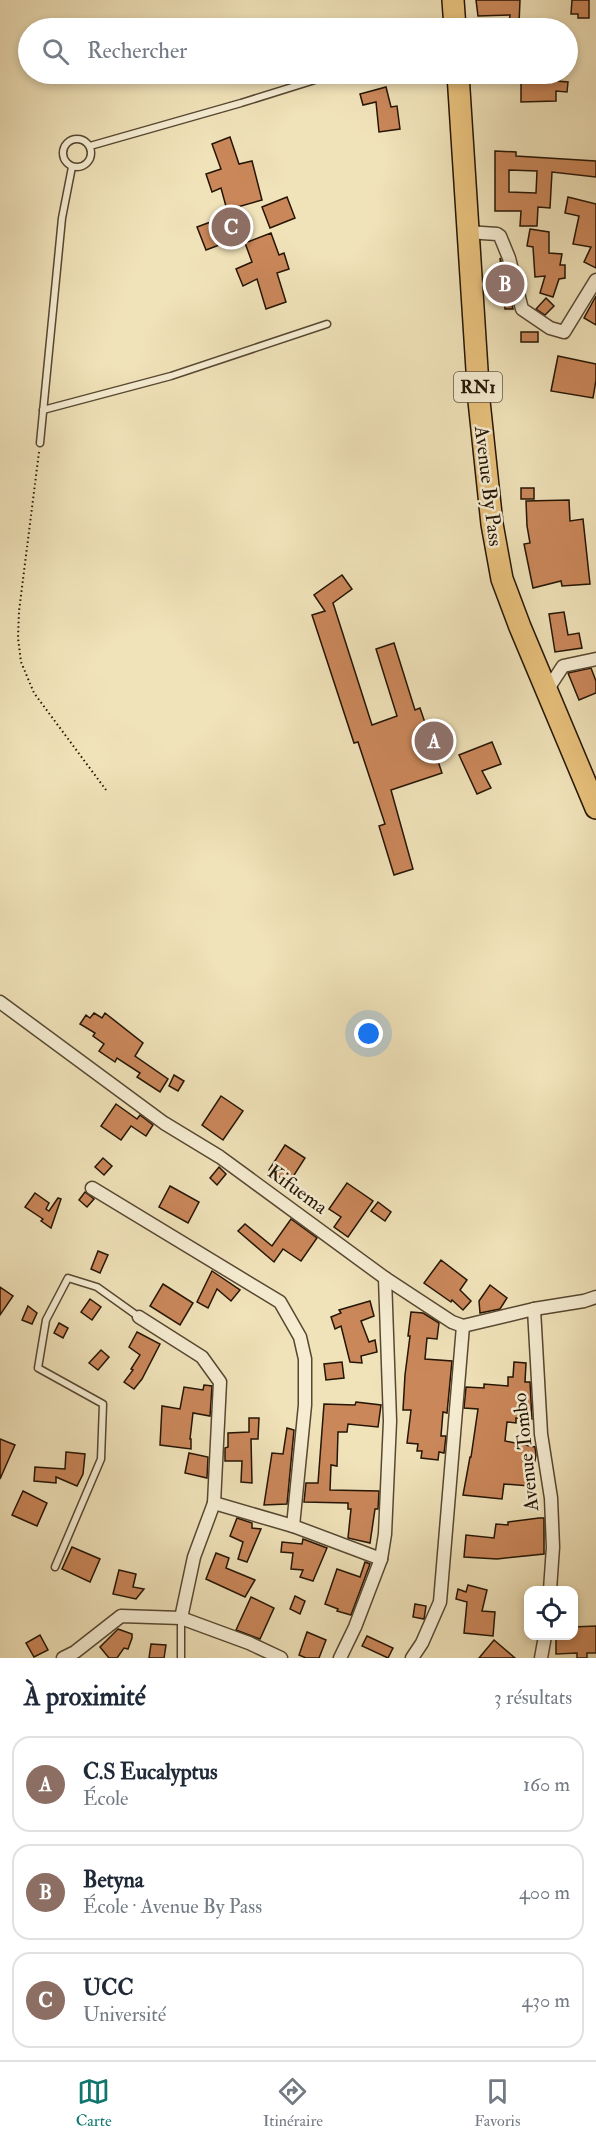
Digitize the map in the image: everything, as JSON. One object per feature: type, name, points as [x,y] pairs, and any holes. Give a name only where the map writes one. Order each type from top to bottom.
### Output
[{"type":"highway","points":[[453,0],[454,18]]},
{"type":"highway","name":"Avenue By Pass","points":[[459,84],[480,413],[492,524],[502,579],[546,692],[591,786],[596,808]]},
{"type":"street","points":[[467,232],[500,236],[509,258],[522,309],[550,328],[564,332],[596,280]]},
{"type":"street","points":[[546,692],[563,666],[596,660]]},
{"type":"street","name":"Kifuema","points":[[0,1002],[164,1123],[220,1157],[385,1278],[452,1322],[464,1326]]},
{"type":"street","points":[[92,1188],[280,1302],[300,1337],[305,1359],[305,1405],[293,1526]]},
{"type":"street","points":[[340,1658],[355,1627],[381,1559],[387,1498],[390,1420],[385,1278]]},
{"type":"street","points":[[412,1658],[438,1610],[441,1597],[464,1326],[596,1297]]},
{"type":"street","name":"Avenue Tombo","points":[[534,1309],[541,1434],[551,1498],[553,1547],[550,1586]]},
{"type":"street","points":[[139,1317],[202,1357],[220,1382],[214,1503],[194,1557],[181,1618]]},
{"type":"street","points":[[214,1503],[293,1526],[381,1559]]},
{"type":"street","points":[[63,1658],[75,1652],[121,1616],[181,1618],[249,1643],[281,1658]]},
{"type":"street","points":[[541,1658],[544,1640]]},
{"type":"lane","points":[[90,146],[302,84]]},
{"type":"lane","points":[[73,140],[82,140],[90,146],[92,156],[87,165],[72,167],[63,156],[65,146],[73,140]]},
{"type":"lane","points":[[40,443],[62,218],[72,167]]},
{"type":"lane","points":[[43,410],[171,376],[327,324]]},
{"type":"lane","points":[[55,1567],[101,1459],[103,1404],[38,1368],[46,1320],[68,1278],[97,1287],[139,1317]]},
{"type":"lane","points":[[181,1618],[181,1658]]},
{"type":"path","points":[[40,443],[19,611],[18,638],[21,662],[34,693],[106,790]]},
{"type":"building","points":[[476,0],[520,0],[519,18],[510,18],[510,15],[478,16]]},
{"type":"building","points":[[572,0],[589,0],[589,18],[578,18],[578,14],[571,14]]},
{"type":"building","points":[[521,84],[568,84],[567,92],[556,91],[556,101],[521,102]]},
{"type":"building","points":[[386,87],[391,107],[397,106],[400,129],[379,132],[376,102],[363,105],[360,94]]},
{"type":"building","points":[[230,137],[239,164],[252,161],[262,200],[227,210],[221,188],[212,192],[206,174],[221,169],[212,144]]},
{"type":"building","points":[[495,151],[516,152],[516,156],[596,161],[596,177],[552,172],[550,208],[538,207],[537,226],[520,226],[521,211],[495,211]],"holes":[[[509,170],[537,171],[536,193],[509,192]]]},
{"type":"building","points":[[287,197],[295,218],[270,228],[262,207]]},
{"type":"building","points":[[568,197],[596,204],[596,268],[584,262],[591,247],[573,244],[579,216],[565,213]]},
{"type":"building","points":[[235,213],[243,236],[206,250],[197,227]]},
{"type":"building","points":[[530,229],[549,232],[549,253],[562,254],[560,265],[565,265],[565,278],[559,279],[553,297],[540,293],[545,276],[535,277],[533,247],[527,246]]},
{"type":"building","points":[[271,233],[279,255],[284,253],[289,269],[277,273],[286,302],[266,309],[257,279],[243,286],[236,269],[252,262],[245,243]]},
{"type":"building","points":[[500,258],[501,261],[513,309],[505,309]]},
{"type":"building","points":[[596,296],[596,325],[584,318]]},
{"type":"building","points":[[546,298],[554,306],[545,315],[536,309]]},
{"type":"building","points":[[521,332],[538,332],[538,342],[521,342]]},
{"type":"building","points":[[558,356],[596,364],[593,398],[551,391]]},
{"type":"building","points":[[521,488],[534,488],[534,499],[521,499]]},
{"type":"building","points":[[569,500],[570,521],[583,519],[590,584],[562,586],[561,581],[533,588],[524,544],[530,543],[526,501]]},
{"type":"building","points":[[342,575],[352,589],[333,603],[372,725],[397,716],[376,649],[394,643],[415,710],[420,708],[442,773],[391,790],[413,869],[394,875],[379,826],[385,824],[358,742],[354,743],[312,615],[325,611],[314,595]]},
{"type":"building","points":[[564,612],[568,635],[579,633],[582,648],[555,652],[549,614]]},
{"type":"building","points":[[591,668],[596,681],[596,693],[579,700],[568,673]]},
{"type":"building","points":[[492,742],[501,764],[482,771],[491,788],[477,794],[459,755]]},
{"type":"building","points":[[94,1013],[102,1018],[105,1013],[143,1043],[135,1056],[168,1079],[160,1092],[137,1077],[140,1073],[117,1058],[115,1062],[99,1051],[104,1044],[93,1036],[95,1033],[80,1024],[86,1015],[90,1018]]},
{"type":"building","points":[[174,1075],[184,1081],[178,1091],[169,1086]]},
{"type":"building","points":[[221,1096],[243,1111],[223,1140],[202,1125]]},
{"type":"building","points":[[116,1104],[137,1119],[140,1115],[153,1125],[146,1136],[131,1126],[121,1140],[101,1126]]},
{"type":"building","points":[[285,1145],[305,1158],[289,1183],[269,1170]]},
{"type":"building","points":[[103,1158],[112,1166],[104,1175],[95,1167]]},
{"type":"building","points":[[219,1167],[226,1174],[217,1185],[210,1178]]},
{"type":"building","points":[[347,1183],[373,1201],[348,1237],[334,1227],[341,1217],[329,1209]]},
{"type":"building","points":[[170,1186],[199,1202],[188,1223],[159,1207]]},
{"type":"building","points":[[85,1192],[94,1199],[87,1207],[79,1200]]},
{"type":"building","points":[[35,1193],[49,1203],[46,1209],[49,1211],[58,1198],[61,1199],[51,1228],[41,1221],[43,1219],[25,1207]]},
{"type":"building","points":[[378,1202],[391,1212],[385,1221],[371,1211]]},
{"type":"building","points":[[291,1219],[317,1238],[301,1261],[283,1249],[274,1262],[238,1231],[245,1224],[272,1246]]},
{"type":"building","points":[[98,1251],[108,1255],[100,1273],[91,1269]]},
{"type":"building","points":[[441,1260],[467,1280],[460,1290],[471,1301],[463,1310],[452,1300],[451,1302],[424,1283]]},
{"type":"building","points":[[212,1271],[240,1290],[231,1301],[217,1289],[208,1308],[197,1302]]},
{"type":"building","points":[[163,1284],[193,1303],[180,1325],[150,1306]]},
{"type":"building","points":[[490,1285],[507,1298],[500,1309],[480,1313],[479,1301]]},
{"type":"building","points":[[0,1287],[13,1296],[0,1315]]},
{"type":"building","points":[[90,1299],[101,1307],[92,1320],[81,1312]]},
{"type":"building","points":[[370,1301],[374,1316],[361,1321],[369,1342],[375,1340],[377,1352],[361,1356],[362,1363],[350,1362],[341,1326],[335,1329],[331,1317],[341,1313],[339,1310]]},
{"type":"building","points":[[28,1306],[37,1313],[32,1324],[22,1320]]},
{"type":"building","points":[[411,1312],[423,1313],[439,1323],[437,1339],[427,1338],[425,1359],[452,1361],[447,1413],[443,1412],[441,1436],[446,1436],[444,1453],[439,1452],[438,1460],[421,1458],[422,1451],[417,1451],[418,1444],[407,1443],[411,1410],[403,1410]]},
{"type":"building","points":[[59,1323],[68,1328],[63,1338],[54,1333]]},
{"type":"building","points":[[137,1332],[160,1344],[142,1379],[134,1389],[124,1382],[140,1355],[129,1347]]},
{"type":"building","points":[[101,1350],[109,1357],[98,1370],[89,1363]]},
{"type":"building","points":[[342,1362],[344,1378],[326,1380],[324,1364]]},
{"type":"building","points":[[514,1362],[526,1363],[525,1382],[530,1382],[532,1419],[516,1418],[516,1423],[507,1422],[505,1441],[535,1447],[536,1455],[530,1486],[504,1484],[502,1499],[463,1495],[478,1409],[464,1408],[466,1387],[484,1388],[484,1384],[508,1386],[508,1377],[513,1377]]},
{"type":"building","points":[[204,1385],[212,1386],[210,1416],[193,1413],[191,1449],[160,1445],[162,1406],[180,1409],[184,1387],[203,1390]]},
{"type":"building","points":[[356,1402],[381,1405],[378,1427],[348,1424],[347,1432],[338,1432],[337,1466],[331,1465],[330,1490],[379,1491],[378,1509],[375,1509],[370,1543],[348,1538],[351,1509],[348,1509],[348,1503],[304,1502],[306,1483],[318,1483],[324,1404],[355,1405]]},
{"type":"building","points":[[249,1418],[259,1418],[258,1439],[251,1439],[252,1483],[241,1482],[242,1461],[225,1461],[228,1433],[249,1432]]},
{"type":"building","points":[[287,1428],[294,1430],[287,1504],[264,1505],[272,1453],[283,1454]]},
{"type":"building","points":[[0,1439],[15,1445],[0,1479]]},
{"type":"building","points":[[66,1452],[85,1454],[83,1474],[77,1486],[56,1477],[56,1483],[34,1481],[35,1467],[65,1469]]},
{"type":"building","points":[[189,1453],[208,1457],[207,1478],[185,1473]]},
{"type":"building","points":[[23,1491],[47,1503],[37,1526],[12,1515]]},
{"type":"building","points":[[237,1518],[252,1523],[252,1528],[261,1529],[247,1562],[238,1559],[243,1542],[230,1536]]},
{"type":"building","points":[[544,1518],[544,1554],[497,1559],[464,1557],[466,1535],[494,1538],[496,1524],[508,1525],[508,1522]]},
{"type":"building","points":[[303,1539],[327,1548],[313,1581],[300,1577],[303,1570],[291,1569],[293,1553],[281,1552],[282,1542],[302,1544]]},
{"type":"building","points":[[72,1547],[100,1559],[90,1582],[62,1569]]},
{"type":"building","points":[[216,1553],[229,1558],[226,1568],[255,1580],[245,1597],[206,1579]]},
{"type":"building","points":[[365,1562],[370,1564],[351,1615],[325,1604],[337,1569],[360,1577]]},
{"type":"building","points":[[119,1570],[136,1574],[133,1587],[144,1589],[136,1599],[113,1594]]},
{"type":"building","points":[[468,1585],[487,1590],[482,1611],[495,1612],[493,1636],[464,1633],[467,1602],[456,1599],[458,1589],[466,1592]]},
{"type":"building","points":[[295,1596],[305,1601],[300,1614],[290,1609]]},
{"type":"building","points":[[251,1597],[274,1608],[260,1639],[236,1630]]},
{"type":"building","points":[[415,1604],[426,1606],[424,1619],[413,1617]]},
{"type":"building","points":[[596,1626],[596,1653],[587,1653],[587,1658],[577,1658],[577,1653],[556,1654],[556,1640],[578,1640],[578,1627]]},
{"type":"building","points":[[118,1629],[132,1634],[132,1638],[128,1649],[124,1648],[117,1658],[109,1658],[100,1647]]},
{"type":"building","points":[[307,1632],[326,1640],[319,1658],[306,1658],[299,1655]]},
{"type":"building","points":[[40,1635],[48,1650],[34,1657],[26,1643]]},
{"type":"building","points":[[367,1636],[393,1648],[388,1658],[362,1646]]},
{"type":"building","points":[[494,1640],[515,1658],[479,1658]]},
{"type":"building","points":[[151,1644],[166,1645],[164,1658],[149,1658]]},
{"type":"place","name":"UCC","points":[[231,227]]},
{"type":"place","name":"Betyna","points":[[505,284]]},
{"type":"place","name":"C.S Eucalyptus","points":[[434,741]]}]
